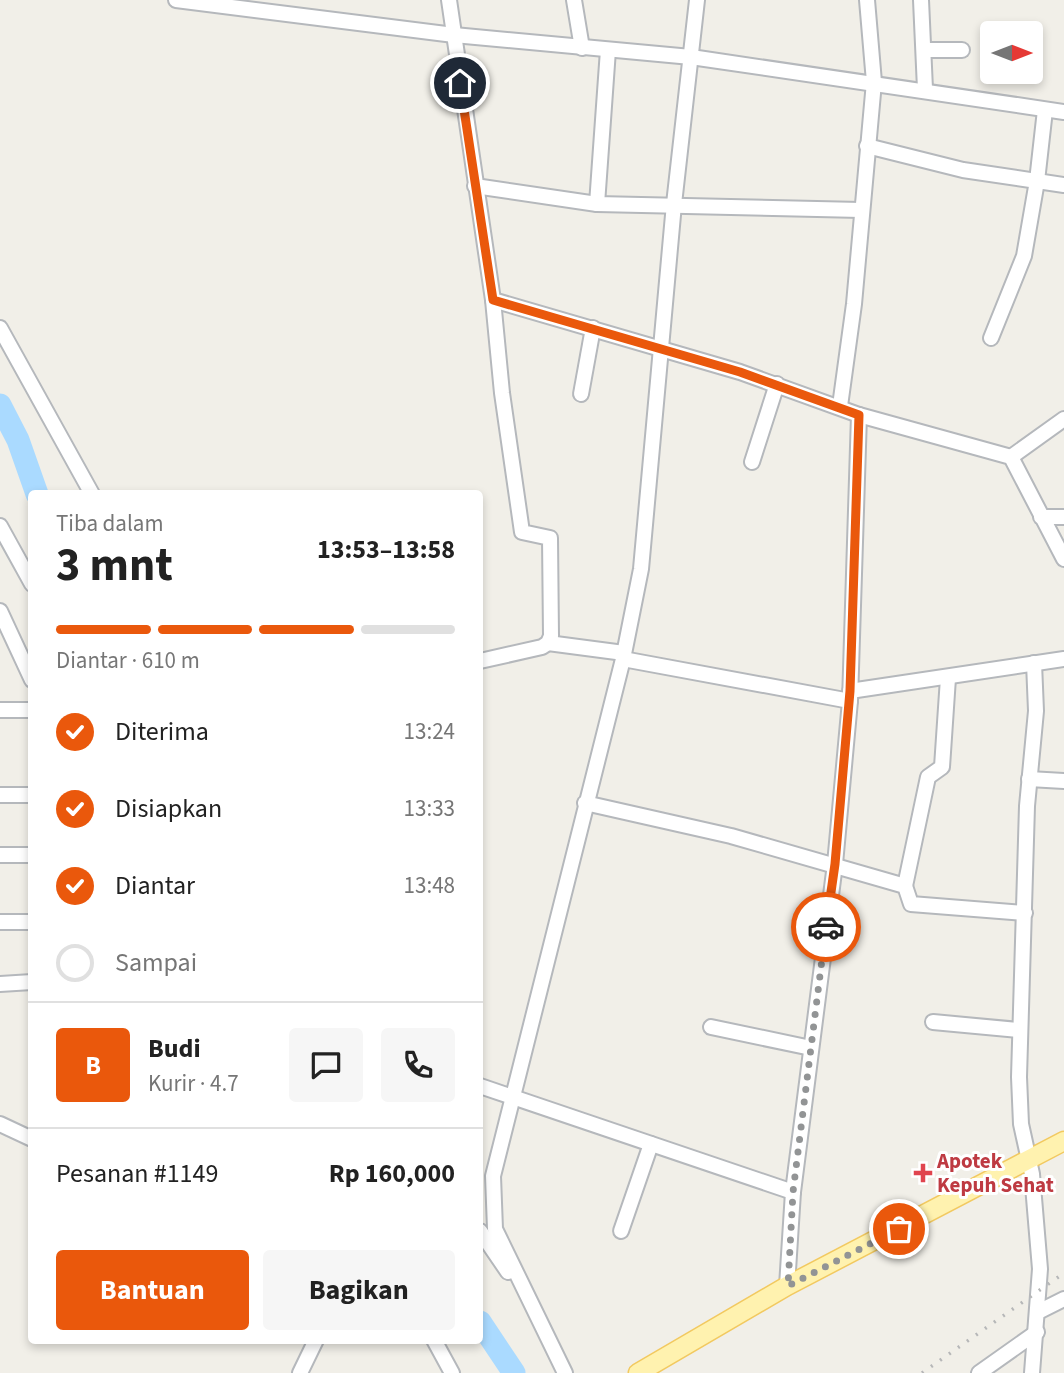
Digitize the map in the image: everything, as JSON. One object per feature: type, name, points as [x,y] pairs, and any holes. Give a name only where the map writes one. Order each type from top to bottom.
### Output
[{"type":"main road","points":[[638,1373],[788,1286],[1064,1141]]},
{"type":"street","points":[[176,0],[454,35],[691,57],[925,89],[1064,112]]},
{"type":"street","points":[[449,0],[493,300],[502,393],[522,532],[550,538],[548,643]]},
{"type":"street","points":[[574,0],[582,48]]},
{"type":"street","points":[[565,1373],[495,1229],[493,1176],[624,656],[641,569],[650,496],[660,348],[674,204],[697,0]]},
{"type":"street","points":[[840,406],[854,304],[874,82],[867,0]]},
{"type":"street","points":[[921,0],[926,50],[925,89]]},
{"type":"street","points":[[597,204],[608,50]]},
{"type":"street","points":[[926,50],[962,50]]},
{"type":"street","points":[[991,338],[1024,256],[1038,181],[1045,110]]},
{"type":"street","points":[[867,146],[963,170],[1064,185]]},
{"type":"street","points":[[475,186],[597,204],[861,210]]},
{"type":"street","points":[[493,300],[777,384],[859,415],[1011,457],[1064,559]]},
{"type":"street","points":[[0,328],[90,490]]},
{"type":"street","points":[[581,394],[593,328]]},
{"type":"street","points":[[752,462],[777,384]]},
{"type":"street","points":[[788,1286],[793,1192],[835,864],[850,696],[859,415]]},
{"type":"street","points":[[1011,457],[1064,419]]},
{"type":"street","points":[[1041,517],[1064,517]]},
{"type":"street","points":[[0,526],[28,577]]},
{"type":"street","points":[[0,611],[7,642],[28,674]]},
{"type":"street","points":[[483,660],[548,643],[850,696],[1064,659]]},
{"type":"street","points":[[1032,1373],[1040,1269],[1032,1174],[1020,1102],[1019,1030],[1029,779],[1036,711],[1034,663]]},
{"type":"street","points":[[948,678],[942,767],[928,777],[905,886],[909,902],[913,905],[1025,913]]},
{"type":"street","points":[[0,710],[28,710]]},
{"type":"street","points":[[1029,779],[1064,781]]},
{"type":"street","points":[[0,795],[28,795]]},
{"type":"street","points":[[585,803],[835,864],[905,886]]},
{"type":"street","points":[[0,855],[28,855]]},
{"type":"street","points":[[0,922],[28,922]]},
{"type":"street","points":[[0,984],[28,982]]},
{"type":"street","points":[[933,1022],[1019,1030]]},
{"type":"street","points":[[711,1027],[811,1048]]},
{"type":"street","points":[[483,1087],[793,1192]]},
{"type":"street","points":[[0,1124],[28,1137]]},
{"type":"street","points":[[621,1231],[651,1144]]},
{"type":"street","points":[[483,1235],[523,1289]]},
{"type":"street","points":[[1038,1312],[1064,1299]]},
{"type":"street","points":[[979,1373],[1037,1332]]},
{"type":"street","points":[[300,1373],[314,1344]]},
{"type":"street","points":[[436,1344],[452,1373]]},
{"type":"waterway","points":[[0,405],[18,440],[36,490]]},
{"type":"waterway","points":[[483,1326],[514,1373]]},
{"type":"railway","points":[[922,1373],[1064,1273]]},
{"type":"way so far","points":[[826,927],[793,1192],[788,1286],[899,1229]]},
{"type":"place","name":"Apotek Kepuh Sehat","points":[[923,1173]]},
{"type":"route","points":[[460,83],[493,300],[740,372],[816,396],[859,415],[850,691],[835,864],[826,927]]}]
